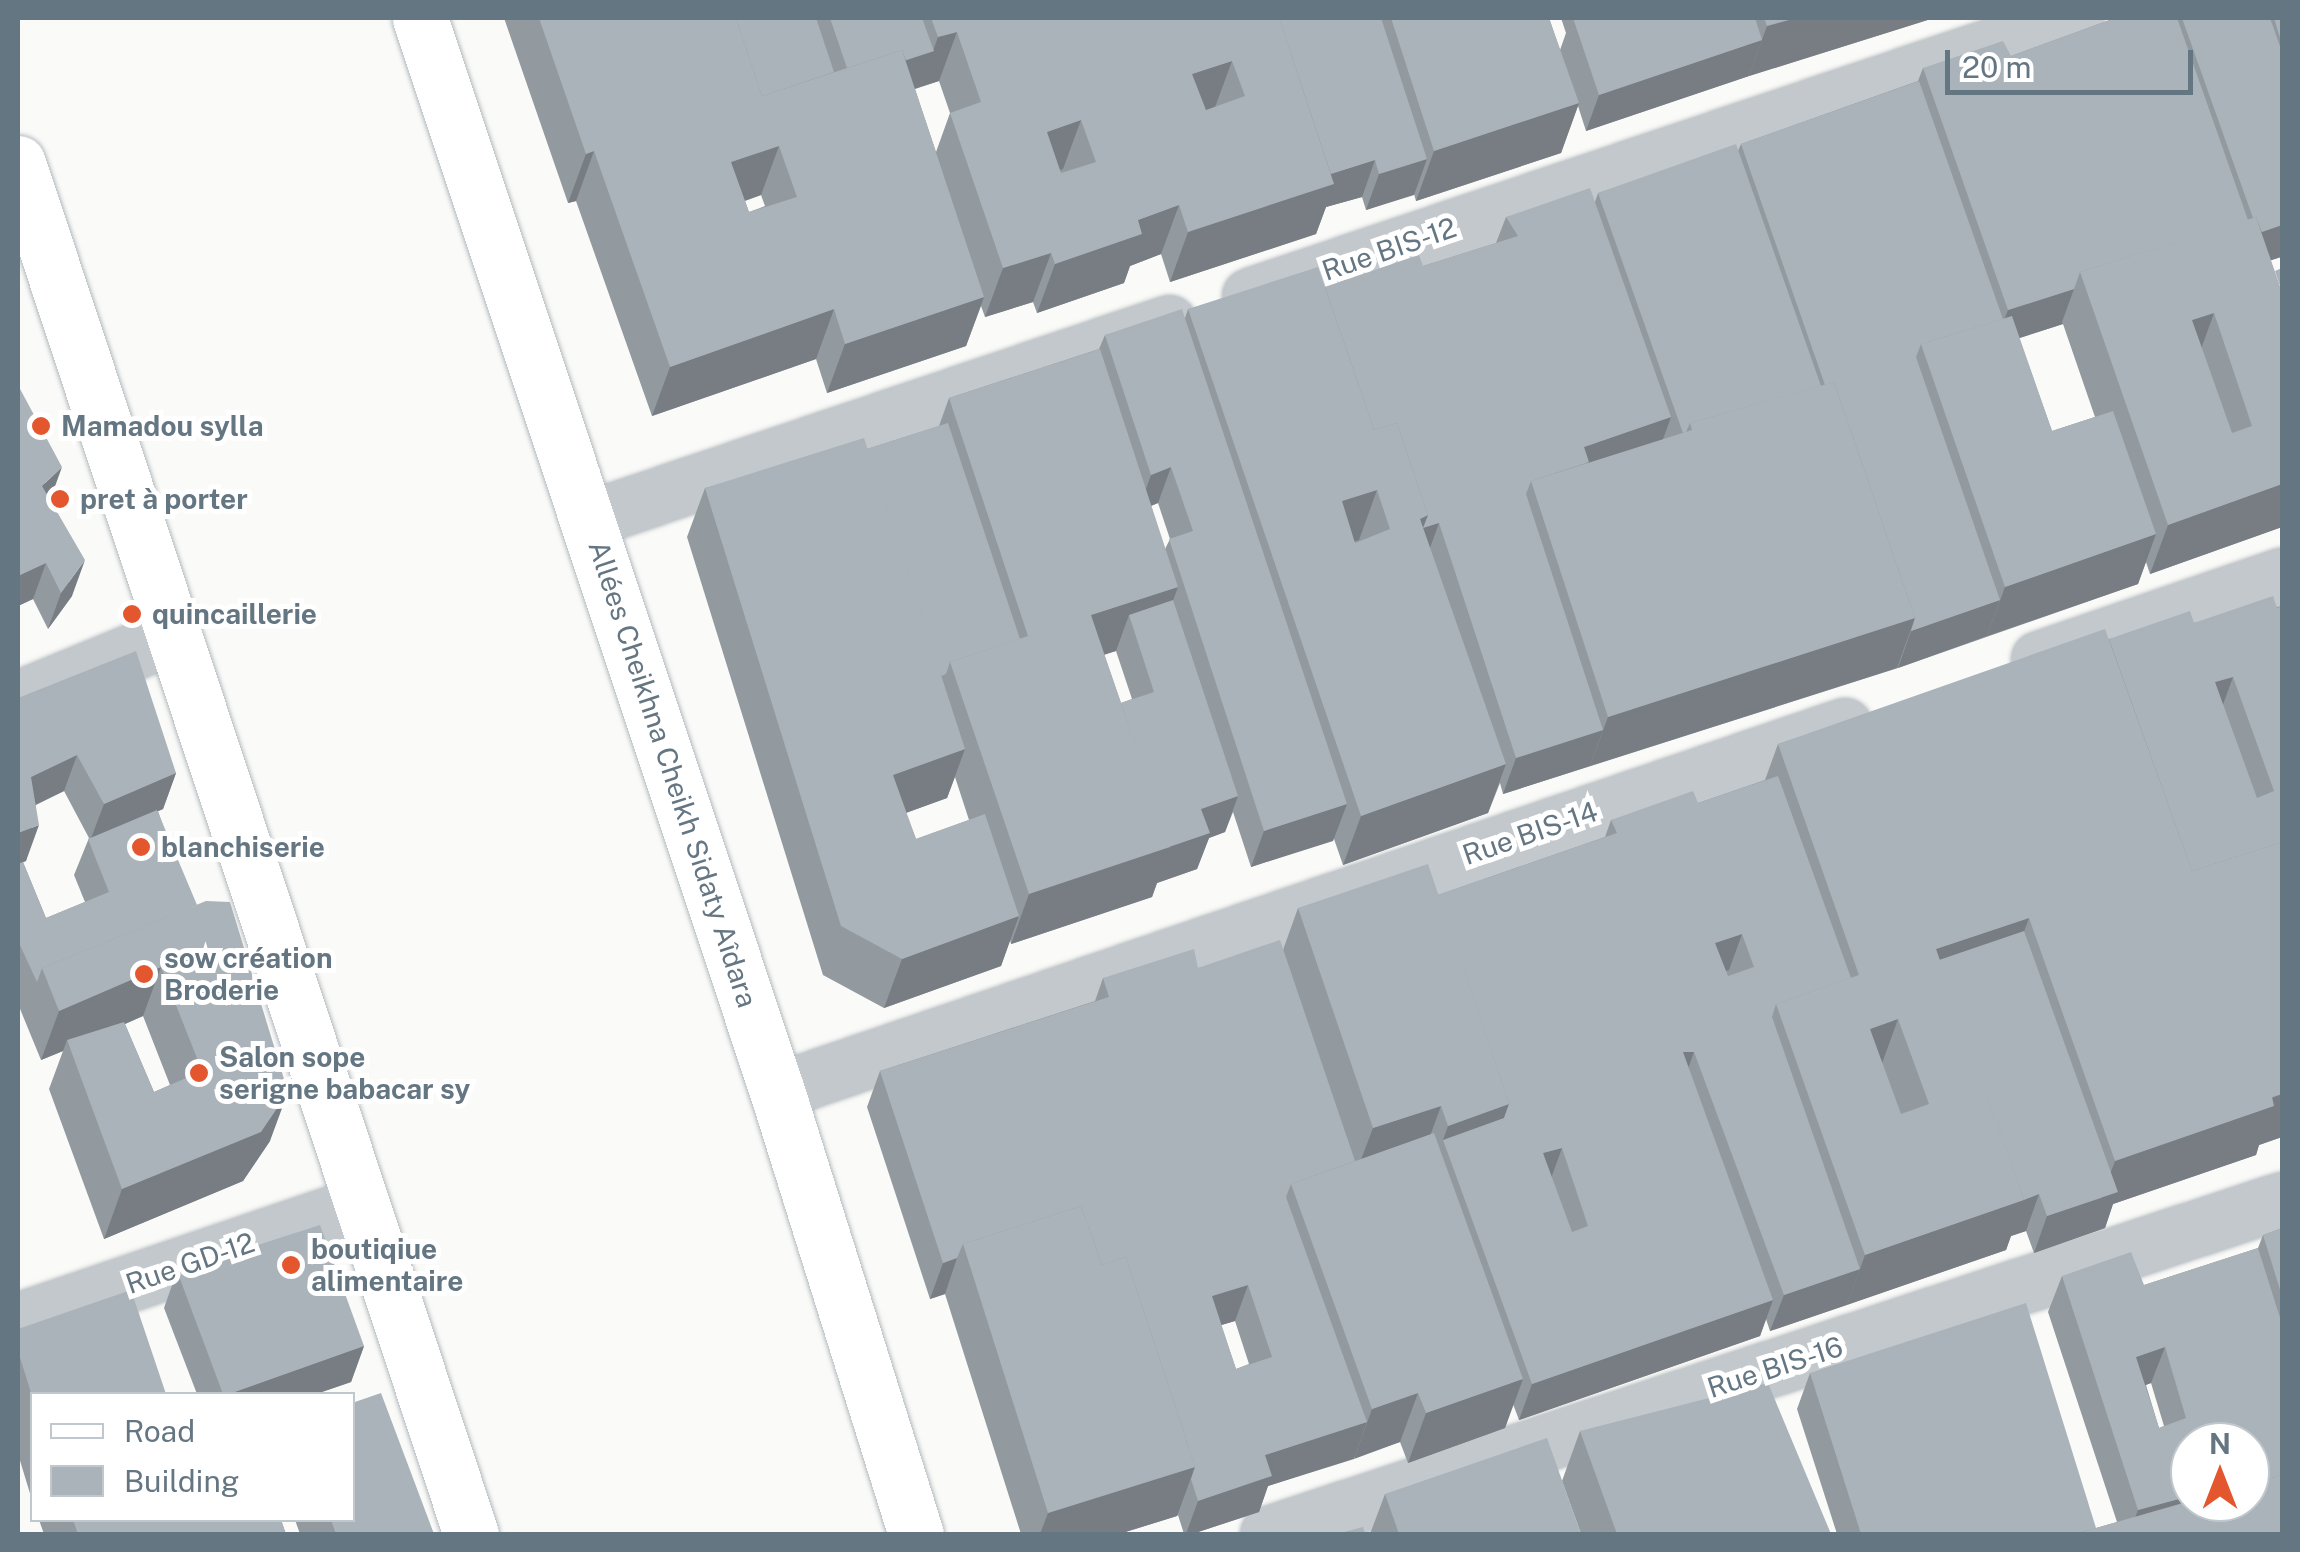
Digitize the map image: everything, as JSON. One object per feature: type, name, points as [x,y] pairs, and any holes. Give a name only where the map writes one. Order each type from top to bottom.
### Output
[{"type":"main road","name":"Allées Cheikhna Cheikh Sidaty Aîdara","points":[[420,18],[778,1090],[916,1534]]},
{"type":"main road","points":[[20,184],[472,1534]]},
{"type":"street","name":"Rue BIS-12","points":[[589,519],[2075,18]]},
{"type":"street","points":[[1982,679],[2282,576]]},
{"type":"street","points":[[18,699],[173,634]]},
{"type":"street","name":"Rue BIS-14","points":[[778,1090],[1888,711]]},
{"type":"street","name":"Rue BIS-16","points":[[1268,1534],[2282,1200]]},
{"type":"street","name":"Rue GD-12","points":[[18,1321],[362,1204]]},
{"type":"building","points":[[539,18],[736,18],[762,96],[902,50],[984,297],[845,344],[834,309],[670,367],[594,151],[586,154]],"holes":[[[779,146],[797,197],[749,212],[731,162]]]},
{"type":"building","points":[[736,18],[816,18],[834,72],[762,96]]},
{"type":"building","points":[[830,18],[922,18],[934,51],[906,60],[902,50],[847,68]]},
{"type":"building","points":[[931,18],[1279,18],[1334,184],[1188,232],[1179,205],[1138,220],[1142,234],[1055,264],[1051,253],[1003,268],[950,113],[981,102],[957,32],[938,37]],"holes":[[[1232,61],[1245,96],[1206,110],[1192,74]],[[1081,120],[1096,162],[1061,173],[1047,132]]]},
{"type":"building","points":[[1279,18],[1381,18],[1427,159],[1379,174],[1375,160],[1331,174]]},
{"type":"building","points":[[1391,18],[1549,18],[1579,103],[1434,151]]},
{"type":"building","points":[[1573,18],[1755,18],[1762,40],[1599,95]]},
{"type":"building","points":[[1764,18],[1796,18],[1767,26]]},
{"type":"building","points":[[2115,18],[2177,18],[2248,220],[2080,272],[2074,289],[2008,310],[1923,68],[2003,41],[2011,56]]},
{"type":"building","points":[[2182,18],[2270,18],[2282,52],[2282,225],[2262,232],[2256,217],[2253,218]]},
{"type":"building","points":[[2274,18],[2282,18],[2282,44]]},
{"type":"building","points":[[1919,81],[2003,319],[1921,344],[1916,357],[2000,600],[1911,631],[1915,618],[1834,382],[1825,385],[1741,144]]},
{"type":"building","points":[[1736,144],[1821,386],[1690,423],[1683,433],[1598,193]]},
{"type":"building","points":[[1590,188],[1671,417],[1584,447],[1589,462],[1531,481],[1526,494],[1603,730],[1516,758],[1439,523],[1423,528],[1428,515],[1397,423],[1374,430],[1325,287],[1419,255],[1423,266],[1518,236],[1506,217]]},
{"type":"building","points":[[2256,217],[2282,292],[2282,484],[2168,525],[2080,272]],"holes":[[[2214,313],[2252,426],[2232,433],[2192,320]]]},
{"type":"building","points":[[1318,267],[1374,430],[1397,423],[1428,515],[1420,519],[1506,764],[1361,816],[1188,309]],"holes":[[[1377,490],[1390,529],[1355,543],[1342,501]]]},
{"type":"building","points":[[2282,268],[2282,292],[2275,271]]},
{"type":"building","points":[[1182,309],[1347,804],[1264,831],[1169,539],[1193,531],[1171,467],[1151,475],[1105,335]]},
{"type":"building","points":[[2012,316],[2052,431],[2113,411],[2156,534],[2005,587],[1921,344]]},
{"type":"building","points":[[1100,349],[1178,587],[1091,615],[1170,847],[1029,894],[950,662],[1028,636],[949,398]]},
{"type":"building","points":[[1834,382],[1915,618],[1608,717],[1531,481],[1692,430],[1690,423]]},
{"type":"building","points":[[19,387],[62,467],[42,486],[85,560],[61,593],[46,563],[18,576]]},
{"type":"building","points":[[948,423],[1020,639],[950,662],[946,674],[941,676],[867,449]]},
{"type":"building","points":[[864,438],[965,749],[893,775],[916,839],[985,814],[1019,916],[902,959],[841,926],[705,488]]},
{"type":"building","points":[[2273,596],[2277,608],[2282,606],[2282,842],[2192,871],[2109,639],[2190,611],[2194,623]],"holes":[[[2233,677],[2274,791],[2257,798],[2215,682]]]},
{"type":"building","points":[[1173,600],[1238,796],[1201,809],[1210,833],[1169,847],[1121,703],[1154,692],[1129,615]]},
{"type":"building","points":[[2105,629],[2192,871],[2282,842],[2282,1094],[2272,1097],[2274,1106],[2115,1161],[2029,918],[1936,949],[2024,1200],[1865,1255],[1776,1004],[1859,975],[1778,744]],"holes":[[[1898,1019],[1929,1104],[1901,1114],[1870,1029]]]},
{"type":"building","points":[[136,651],[176,773],[104,804],[77,755],[31,777],[39,825],[18,833],[18,698]]},
{"type":"building","points":[[1778,776],[1851,978],[1776,1004],[1772,1017],[1860,1269],[1784,1295],[1694,1052],[1683,1052],[1773,1300],[1532,1384],[1443,1140],[1504,1118],[1509,1104],[1438,895],[1617,833],[1611,820],[1693,791],[1698,803]],"holes":[[[1742,934],[1754,967],[1728,976],[1715,943]],[[1562,1148],[1588,1226],[1572,1232],[1543,1153]]]},
{"type":"building","points":[[157,810],[197,905],[42,968],[37,982],[18,944],[18,864],[23,862],[46,918],[109,892],[88,839]]},
{"type":"building","points":[[1428,864],[1509,1104],[1448,1126],[1441,1106],[1373,1128],[1298,908]]},
{"type":"building","points":[[206,901],[230,902],[288,1092],[261,1132],[122,1189],[67,1040],[124,1022],[154,1092],[202,1071],[161,967],[59,1011],[42,968]]},
{"type":"building","points":[[2024,931],[2118,1192],[2047,1216],[2039,1194],[2024,1200],[1939,960]]},
{"type":"building","points":[[1280,940],[1355,1161],[1291,1184],[1286,1197],[1367,1422],[1265,1455],[1272,1476],[1198,1501],[1191,1479],[1195,1467],[1126,1257],[1102,1265],[1081,1206],[963,1244],[957,1258],[943,1263],[880,1071],[1109,997],[1103,978],[1194,949],[1198,968]],"holes":[[[1248,1285],[1272,1357],[1236,1369],[1212,1296]]]},
{"type":"building","points":[[1434,1133],[1523,1379],[1426,1413],[1418,1393],[1372,1409],[1291,1184]]},
{"type":"building","points":[[1081,1206],[1102,1265],[1126,1257],[1195,1467],[1048,1513],[963,1244]]},
{"type":"building","points":[[320,1225],[364,1346],[235,1392],[222,1392],[177,1271]]},
{"type":"building","points":[[2282,1228],[2282,1296],[2263,1235]]},
{"type":"building","points":[[2258,1248],[2282,1324],[2282,1475],[2270,1478],[2270,1422],[2175,1422],[2186,1418],[2165,1347],[2136,1357],[2159,1428],[2170,1424],[2170,1501],[2138,1510],[2062,1276],[2131,1252],[2144,1285]]},
{"type":"building","points":[[131,1290],[165,1392],[31,1392],[18,1351],[18,1329]]},
{"type":"building","points":[[2026,1303],[2096,1528],[2074,1534],[1861,1534],[1810,1373]]},
{"type":"building","points":[[1768,1383],[1831,1534],[1617,1534],[1580,1431]]},
{"type":"building","points":[[381,1393],[434,1534],[336,1534],[332,1522],[355,1522],[355,1402]]},
{"type":"building","points":[[1547,1438],[1581,1534],[1399,1534],[1385,1494]]},
{"type":"building","points":[[2282,1475],[2282,1534],[2075,1534],[2170,1507],[2170,1522],[2270,1522],[2270,1478]]},
{"type":"building","points":[[74,1522],[282,1522],[286,1534],[78,1534]]},
{"type":"building","points":[[1363,1527],[1365,1534],[1337,1534]]},
{"type":"place","name":"Mamadou sylla","points":[[41,426]]},
{"type":"place","name":"pret à porter","points":[[60,499]]},
{"type":"place","name":"quincaillerie","points":[[132,614]]},
{"type":"place","name":"blanchiserie","points":[[141,847]]},
{"type":"place","name":"sow création Broderie","points":[[144,974]]},
{"type":"place","name":"Salon sope serigne babacar sy","points":[[199,1073]]},
{"type":"place","name":"boutiqiue alimentaire","points":[[291,1265]]}]
